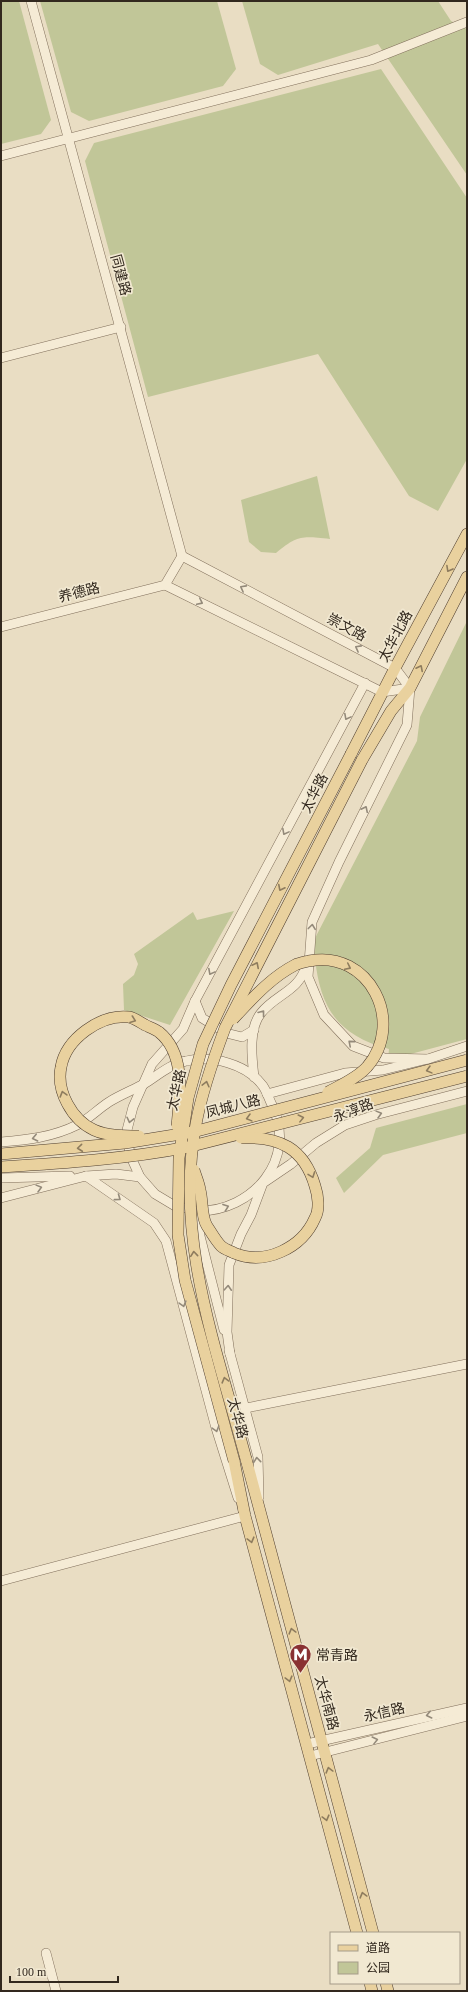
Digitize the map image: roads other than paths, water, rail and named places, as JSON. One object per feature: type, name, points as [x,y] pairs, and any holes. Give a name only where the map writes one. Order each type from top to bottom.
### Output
[{"type":"main road","name":"太华北路","points":[[351,754],[382,692],[467,534]]},
{"type":"main road","points":[[410,688],[467,577]]},
{"type":"main road","name":"太华路","points":[[246,1459],[196,1265],[190,1212],[191,1162],[196,1124],[208,1074],[224,1028],[362,760],[391,711],[410,688]]},
{"type":"main road","name":"太华路","points":[[245,1516],[234,1461],[185,1280],[178,1235],[179,1158],[188,1098],[203,1044],[231,986],[351,754]]},
{"type":"main road","points":[[224,1028],[263,987],[296,964],[322,959],[339,962],[354,969],[376,992],[384,1014],[383,1033],[379,1048],[366,1067],[345,1084],[305,1103]]},
{"type":"main road","points":[[167,1136],[119,1136],[94,1130],[76,1118],[65,1101],[60,1083],[61,1067],[66,1054],[75,1040],[96,1024],[112,1019],[130,1017],[159,1032],[174,1050],[180,1076],[174,1161],[178,1182]]},
{"type":"main road","name":"凤城八路","points":[[1,1154],[72,1149],[167,1136],[305,1103],[467,1060]]},
{"type":"main road","name":"凤城八路","points":[[1,1167],[89,1162],[154,1154],[467,1076]]},
{"type":"main road","points":[[191,1162],[200,1190],[205,1224],[222,1247],[246,1258],[265,1256],[284,1251],[304,1237],[316,1217],[318,1196],[311,1171],[300,1155],[289,1146],[272,1140],[253,1137],[219,1139]]},
{"type":"main road","name":"太华南路","points":[[246,1459],[373,1932]]},
{"type":"main road","points":[[245,1516],[307,1744],[356,1932]]},
{"type":"street","name":"同建路","points":[[31,1],[70,138],[182,556]]},
{"type":"street","points":[[1,156],[371,60],[467,22]]},
{"type":"street","points":[[1,358],[121,327]]},
{"type":"street","points":[[182,556],[165,585],[382,692],[410,688],[407,725],[339,862],[312,922],[308,977],[324,1015],[353,1046],[384,1058],[428,1059]]},
{"type":"street","name":"崇文路","points":[[182,556],[395,668],[410,688]]},
{"type":"street","name":"养德路","points":[[1,627],[165,585]]},
{"type":"street","points":[[263,1183],[244,1199],[222,1209],[198,1211],[175,1206],[155,1194],[140,1177],[130,1154],[127,1130],[133,1107],[152,1064],[184,1029],[195,1001],[365,683]]},
{"type":"street","points":[[254,1077],[251,1042],[260,1014],[276,999],[294,988],[305,972],[310,947]]},
{"type":"street","points":[[195,1001],[202,1018],[226,1033],[242,1037],[254,1030]]},
{"type":"street","points":[[267,1094],[345,1073],[383,1070],[428,1059],[467,1046]]},
{"type":"street","points":[[467,1052],[467,1057]]},
{"type":"street","points":[[2,1178],[13,1171],[15,1157],[5,1141],[34,1139],[77,1125],[109,1102],[144,1084],[163,1070],[186,1061],[210,1059],[233,1065],[254,1077],[267,1094],[278,1118],[280,1141],[275,1163],[263,1183],[229,1265],[227,1332],[230,1354]]},
{"type":"street","name":"永淳路","points":[[263,1183],[291,1164],[316,1143],[345,1125],[375,1115],[467,1091]]},
{"type":"street","points":[[2,1178],[116,1174],[140,1177]]},
{"type":"street","points":[[1,1198],[86,1176],[154,1223],[166,1242],[218,1436],[231,1480],[245,1516],[1,1581]]},
{"type":"street","points":[[198,1211],[200,1236],[258,1457],[259,1512]]},
{"type":"street","points":[[246,1408],[467,1364]]},
{"type":"street","name":"永信路","points":[[307,1744],[467,1708]]},
{"type":"street","name":"永信路","points":[[310,1756],[467,1716]]},
{"type":"street","points":[[46,1953],[56,1991]]},
{"type":"place","name":"常青路","points":[[300,1674]]}]
